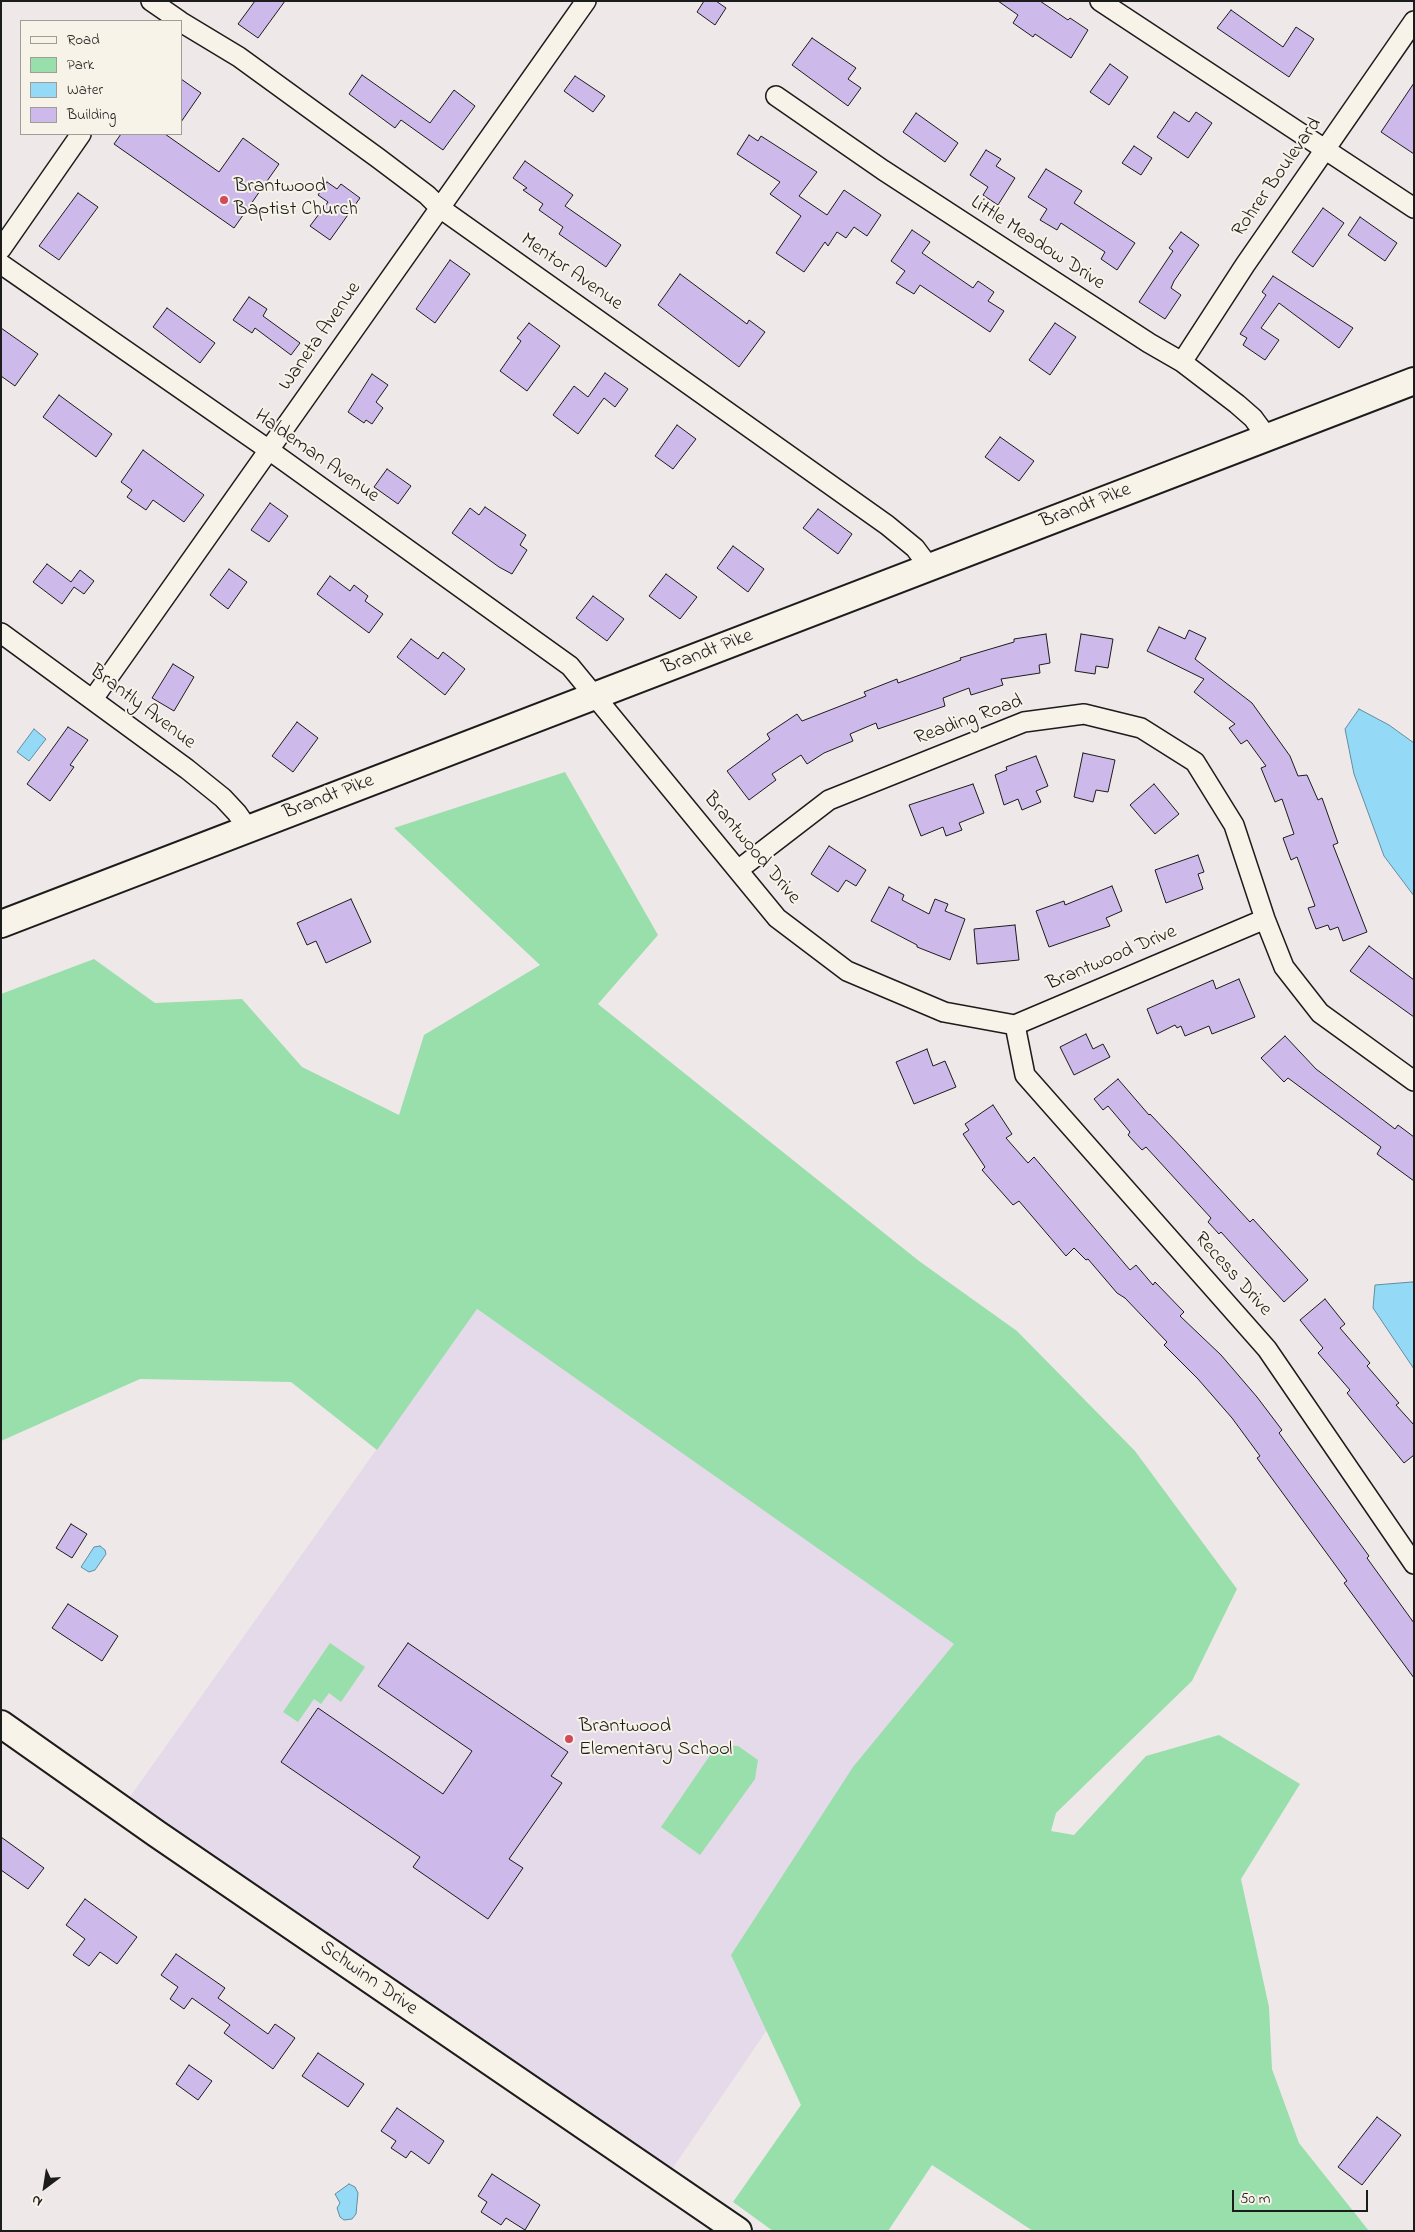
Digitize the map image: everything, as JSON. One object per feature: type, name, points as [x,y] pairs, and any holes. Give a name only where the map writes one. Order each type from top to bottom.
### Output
[{"type":"main road","name":"Brandt Pike","points":[[1,924],[1414,381]]},
{"type":"main road","name":"Schwinn Drive","points":[[1,1724],[164,1839],[738,2231]]},
{"type":"street","name":"Mentor Avenue","points":[[151,1],[173,20]]},
{"type":"street","name":"Waneta Avenue","points":[[93,699],[586,1]]},
{"type":"street","points":[[1100,1],[1414,208]]},
{"type":"street","name":"Rohrer Boulevard","points":[[1182,362],[1214,312],[1414,21]]},
{"type":"street","name":"Mentor Avenue","points":[[182,25],[239,57],[378,158],[427,195],[440,208],[887,524],[915,548],[930,568]]},
{"type":"street","name":"Little Meadow Drive","points":[[776,96],[883,170],[1149,344],[1182,362],[1253,418],[1267,437]]},
{"type":"street","points":[[1,249],[80,135]]},
{"type":"street","name":"Haldeman Avenue","points":[[1,264],[268,450],[570,666],[595,696]]},
{"type":"street","name":"Brantly Avenue","points":[[1,633],[93,699],[223,798],[238,813],[248,829]]},
{"type":"street","name":"Brantwood Drive","points":[[595,696],[777,918],[847,971],[944,1012],[1015,1025],[1265,918]]},
{"type":"street","name":"Reading Road","points":[[738,870],[828,800],[1024,722],[1084,714],[1141,728],[1195,762],[1234,825],[1265,918],[1284,967],[1320,1013],[1414,1080]]},
{"type":"street","name":"Recess Drive","points":[[1015,1025],[1025,1075],[1267,1349],[1414,1564]]},
{"type":"shaded area","name":"Brantwood Elementary School","points":[[476,1309],[1013,1669],[664,2181],[122,1808]]},
{"type":"green space","points":[[565,772],[658,935],[598,1004],[919,1261],[1017,1331],[1135,1451],[1237,1589],[1192,1681],[1056,1813],[1051,1831],[1074,1835],[1146,1756],[1219,1735],[1300,1784],[1241,1879],[1269,2007],[1272,2069],[1299,2143],[1369,2231],[1033,2231],[932,2165],[888,2231],[773,2231],[733,2202],[801,2105],[731,1955],[853,1767],[954,1644],[477,1309],[377,1450],[291,1382],[140,1379],[1,1441],[1,994],[94,959],[155,1003],[242,999],[302,1067],[399,1115],[424,1035],[540,965],[394,828]]},
{"type":"green space","points":[[330,1643],[365,1667],[341,1702],[329,1693],[321,1704],[314,1699],[298,1722],[283,1712]]},
{"type":"green space","points":[[717,1745],[738,1746],[758,1760],[755,1779],[700,1855],[661,1827]]},
{"type":"water","points":[[1359,709],[1389,725],[1414,743],[1414,896],[1384,856],[1354,774],[1345,729]]},
{"type":"water","points":[[34,729],[46,739],[29,761],[17,752]]},
{"type":"water","points":[[1414,1283],[1414,1369],[1373,1308],[1375,1285]]},
{"type":"water","points":[[100,1546],[105,1550],[106,1554],[95,1570],[89,1572],[81,1567],[94,1547]]},
{"type":"water","points":[[349,2184],[355,2187],[358,2193],[356,2214],[352,2219],[344,2220],[340,2217],[337,2208],[340,2203],[335,2194]]},
{"type":"building","points":[[255,1],[285,1],[258,38],[238,24]]},
{"type":"building","points":[[704,1],[716,1],[726,8],[715,25],[697,12]]},
{"type":"building","points":[[998,1],[1040,1],[1068,20],[1070,18],[1088,30],[1071,58],[1035,34],[1033,37],[1013,23],[1018,15]]},
{"type":"building","points":[[1231,10],[1283,47],[1296,27],[1314,39],[1289,77],[1217,28]]},
{"type":"building","points":[[812,38],[856,68],[848,79],[861,88],[848,106],[792,65]]},
{"type":"building","points":[[1110,64],[1128,77],[1109,105],[1090,92]]},
{"type":"building","points":[[362,75],[430,123],[454,90],[475,106],[443,150],[401,120],[395,128],[349,94]]},
{"type":"building","points":[[575,76],[605,96],[593,112],[564,91]]},
{"type":"building","points":[[182,80],[201,93],[182,121]]},
{"type":"building","points":[[1414,83],[1414,154],[1381,132]]},
{"type":"building","points":[[1174,112],[1189,122],[1196,112],[1212,123],[1188,158],[1157,137]]},
{"type":"building","points":[[916,113],[958,143],[945,162],[903,132]]},
{"type":"building","name":"Brantwood Baptist Church","points":[[120,135],[166,135],[219,172],[243,138],[279,164],[234,228],[114,144]]},
{"type":"building","points":[[749,135],[758,141],[761,136],[817,172],[799,196],[827,215],[844,190],[881,215],[867,236],[854,227],[846,238],[837,232],[828,246],[825,242],[804,272],[776,253],[801,216],[770,194],[780,182],[737,154]]},
{"type":"building","points":[[1134,146],[1152,158],[1141,175],[1122,163]]},
{"type":"building","points":[[986,150],[1001,159],[996,166],[1015,178],[998,205],[983,195],[988,187],[970,175]]},
{"type":"building","points":[[525,161],[573,195],[565,206],[621,245],[606,267],[559,234],[563,227],[539,210],[543,204],[523,190],[527,188],[513,178]]},
{"type":"building","points":[[1046,169],[1082,191],[1074,203],[1135,243],[1117,270],[1101,259],[1105,252],[1061,223],[1057,230],[1040,220],[1047,209],[1028,197]]},
{"type":"building","points":[[327,182],[337,189],[341,184],[360,198],[330,240],[310,226],[328,202],[318,195]]},
{"type":"building","points":[[78,193],[98,207],[59,260],[39,246]]},
{"type":"building","points":[[1323,208],[1344,223],[1313,267],[1292,252]]},
{"type":"building","points":[[1360,217],[1397,243],[1385,261],[1348,235]]},
{"type":"building","points":[[912,230],[930,242],[922,253],[973,288],[978,281],[994,292],[988,301],[1004,311],[990,332],[920,285],[914,294],[896,283],[905,271],[891,261]]},
{"type":"building","points":[[1181,232],[1199,245],[1174,281],[1171,288],[1181,295],[1165,319],[1139,302],[1173,251],[1169,248]]},
{"type":"building","points":[[450,260],[470,274],[435,323],[416,309]]},
{"type":"building","points":[[680,274],[747,324],[749,320],[765,332],[739,367],[658,305]]},
{"type":"building","points":[[1273,276],[1353,328],[1339,348],[1279,303],[1261,328],[1279,340],[1265,360],[1243,345],[1247,338],[1240,334],[1266,295],[1262,292]]},
{"type":"building","points":[[249,297],[267,309],[263,316],[300,343],[291,355],[255,328],[252,333],[233,320]]},
{"type":"building","points":[[167,308],[215,343],[200,363],[153,327]]},
{"type":"building","points":[[529,323],[560,346],[527,391],[500,371],[521,341],[517,338]]},
{"type":"building","points":[[1055,323],[1076,337],[1050,375],[1029,360]]},
{"type":"building","points":[[1,328],[38,354],[15,386],[1,376]]},
{"type":"building","points":[[605,373],[628,389],[615,407],[604,398],[578,434],[553,415],[574,386],[588,397]]},
{"type":"building","points":[[372,374],[388,385],[376,402],[383,408],[372,424],[366,420],[364,423],[348,412]]},
{"type":"building","points":[[59,395],[112,434],[96,457],[43,417]]},
{"type":"building","points":[[677,425],[696,439],[673,469],[655,456]]},
{"type":"building","points":[[1000,437],[1034,461],[1019,481],[985,457]]},
{"type":"building","points":[[143,450],[204,495],[184,522],[153,500],[146,510],[127,497],[132,490],[121,482]]},
{"type":"building","points":[[387,469],[411,486],[398,504],[374,487]]},
{"type":"building","points":[[270,503],[288,516],[269,542],[251,530]]},
{"type":"building","points":[[485,507],[526,535],[520,545],[527,550],[512,574],[499,567],[452,533],[470,508],[479,515]]},
{"type":"building","points":[[818,509],[852,534],[838,554],[803,528]]},
{"type":"building","points":[[733,546],[764,569],[748,592],[717,568]]},
{"type":"building","points":[[47,564],[71,582],[80,570],[94,581],[84,594],[74,587],[62,604],[33,582]]},
{"type":"building","points":[[229,569],[247,582],[228,609],[210,595]]},
{"type":"building","points":[[666,574],[697,597],[680,619],[649,596]]},
{"type":"building","points":[[330,576],[350,591],[354,585],[368,596],[365,601],[383,614],[369,633],[317,594]]},
{"type":"building","points":[[593,596],[624,619],[607,641],[576,618]]},
{"type":"building","points":[[1159,627],[1185,639],[1189,630],[1206,638],[1195,659],[1252,703],[1290,756],[1298,776],[1307,775],[1318,800],[1322,798],[1338,843],[1333,845],[1367,932],[1343,941],[1338,927],[1330,930],[1328,925],[1316,929],[1308,908],[1315,906],[1297,857],[1291,860],[1283,838],[1294,834],[1282,799],[1275,802],[1261,768],[1266,766],[1247,740],[1241,744],[1229,728],[1235,724],[1194,692],[1204,679],[1147,651]]},
{"type":"building","points":[[1046,634],[1050,663],[1039,665],[1040,673],[1001,679],[1003,685],[971,695],[969,688],[943,698],[945,706],[878,729],[876,723],[850,734],[853,741],[824,753],[807,764],[801,755],[772,774],[776,780],[749,800],[727,771],[770,739],[767,734],[797,714],[802,721],[866,696],[864,692],[897,679],[898,683],[961,660],[960,658],[1014,642],[1014,639]]},
{"type":"building","points":[[1081,634],[1113,639],[1108,668],[1096,666],[1095,674],[1075,671]]},
{"type":"building","points":[[411,639],[438,659],[443,652],[465,669],[445,695],[397,657]]},
{"type":"building","points":[[173,664],[194,677],[174,711],[152,698]]},
{"type":"building","points":[[297,722],[318,738],[293,772],[272,756]]},
{"type":"building","points":[[68,727],[88,740],[70,765],[74,767],[50,801],[27,784]]},
{"type":"building","points":[[1083,753],[1115,760],[1108,792],[1096,790],[1093,802],[1074,797]]},
{"type":"building","points":[[1036,756],[1048,786],[1036,791],[1041,802],[1022,810],[1018,799],[1004,805],[995,775],[1007,770],[1006,767]]},
{"type":"building","points":[[973,784],[984,813],[959,823],[962,830],[946,836],[943,827],[921,836],[909,805]]},
{"type":"building","points":[[1154,784],[1179,814],[1155,834],[1130,805]]},
{"type":"building","points":[[829,846],[866,870],[856,886],[846,880],[838,892],[811,874]]},
{"type":"building","points":[[1198,855],[1204,872],[1198,874],[1203,889],[1166,903],[1155,870]]},
{"type":"building","points":[[1112,886],[1122,911],[1106,918],[1110,926],[1049,947],[1036,911],[1064,901],[1065,905]]},
{"type":"building","points":[[889,887],[904,895],[902,900],[929,914],[935,899],[948,904],[945,911],[965,919],[950,960],[917,947],[917,945],[871,921]]},
{"type":"building","points":[[351,899],[371,942],[326,963],[316,941],[307,945],[297,923]]},
{"type":"building","points":[[1015,925],[1019,960],[977,964],[974,929]]},
{"type":"building","points":[[1369,946],[1414,980],[1414,1017],[1350,971]]},
{"type":"building","points":[[1239,979],[1255,1017],[1212,1034],[1209,1026],[1185,1036],[1181,1026],[1177,1028],[1175,1025],[1157,1034],[1147,1009],[1213,980],[1216,989]]},
{"type":"building","points":[[1086,1034],[1093,1049],[1103,1044],[1110,1057],[1074,1075],[1060,1047]]},
{"type":"building","points":[[1285,1036],[1316,1069],[1395,1129],[1398,1125],[1414,1137],[1414,1181],[1377,1154],[1381,1147],[1288,1078],[1284,1082],[1261,1058]]},
{"type":"building","points":[[927,1049],[933,1066],[945,1061],[956,1087],[914,1104],[896,1062]]},
{"type":"building","points":[[1118,1079],[1149,1115],[1250,1222],[1253,1219],[1308,1280],[1284,1302],[1221,1232],[1219,1234],[1208,1222],[1211,1218],[1146,1147],[1142,1150],[1128,1135],[1130,1132],[1108,1106],[1103,1110],[1094,1099]]},
{"type":"building","points":[[993,1105],[1012,1134],[1006,1138],[1028,1163],[1034,1157],[1130,1270],[1136,1265],[1153,1285],[1155,1282],[1184,1312],[1180,1316],[1221,1355],[1282,1430],[1279,1433],[1369,1556],[1367,1558],[1414,1623],[1414,1678],[1344,1583],[1347,1581],[1257,1458],[1260,1456],[1232,1418],[1198,1379],[1164,1345],[1167,1342],[1125,1298],[1117,1293],[1088,1259],[1086,1260],[1074,1248],[1066,1256],[1019,1201],[1013,1205],[982,1170],[985,1167],[963,1134],[969,1130],[965,1124]]},
{"type":"building","points":[[1325,1299],[1345,1324],[1340,1328],[1370,1363],[1367,1366],[1399,1403],[1396,1405],[1414,1425],[1414,1455],[1404,1463],[1347,1393],[1350,1390],[1318,1353],[1323,1348],[1300,1320]]},
{"type":"building","points":[[71,1524],[87,1534],[72,1558],[56,1548]]},
{"type":"building","points":[[68,1604],[118,1636],[102,1661],[52,1628]]},
{"type":"building","points":[[408,1643],[568,1752],[551,1776],[562,1783],[509,1859],[523,1868],[488,1919],[413,1867],[420,1857],[281,1762],[318,1708],[443,1794],[472,1751],[378,1686]]},
{"type":"building","points":[[1,1837],[44,1868],[28,1889],[1,1870]]},
{"type":"building","points":[[85,1899],[137,1937],[117,1964],[100,1952],[89,1966],[73,1955],[85,1939],[66,1925]]},
{"type":"building","points":[[176,1954],[225,1988],[218,1998],[268,2034],[275,2024],[295,2038],[273,2069],[224,2033],[230,2025],[192,1998],[184,2009],[170,1999],[178,1987],[161,1975]]},
{"type":"building","points":[[318,2053],[364,2084],[348,2107],[302,2076]]},
{"type":"building","points":[[189,2065],[212,2081],[198,2100],[176,2084]]},
{"type":"building","points":[[397,2108],[444,2141],[429,2164],[411,2151],[406,2158],[391,2148],[396,2141],[381,2131]]},
{"type":"building","points":[[1377,2117],[1401,2135],[1362,2185],[1338,2167]]},
{"type":"building","points":[[492,2174],[540,2205],[525,2230],[506,2218],[501,2225],[481,2212],[487,2202],[478,2196]]},
{"type":"place","name":"Brantwood Baptist Church","points":[[224,200]]},
{"type":"place","name":"Brantwood Elementary School","points":[[569,1739]]}]
